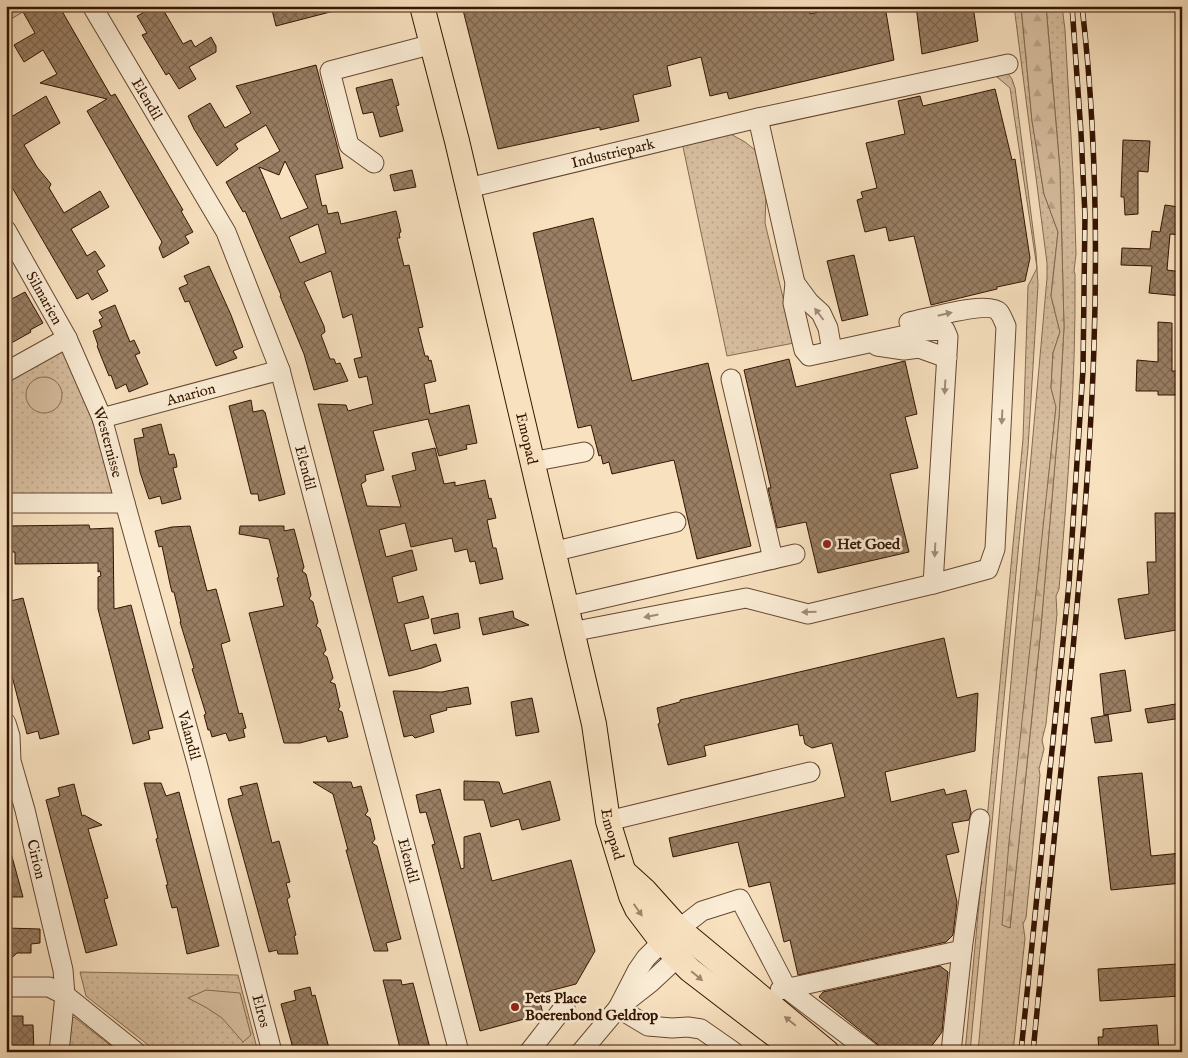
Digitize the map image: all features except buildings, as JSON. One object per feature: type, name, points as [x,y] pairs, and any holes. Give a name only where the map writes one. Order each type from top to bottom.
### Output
[{"type":"main road","name":"Emopad","points":[[422,6],[468,188],[552,552],[594,724],[608,821],[633,903],[673,943],[708,985],[800,1052]]},
{"type":"main road","name":"Emopad","points":[[673,943],[757,994],[827,1052]]},
{"type":"street","name":"Elendil","points":[[92,6],[226,232],[280,370],[459,1052]]},
{"type":"street","points":[[374,163],[349,145],[330,70],[433,44]]},
{"type":"street","name":"Industriepark","points":[[468,188],[758,118],[1008,64]]},
{"type":"street","points":[[758,118],[795,283],[794,303],[804,350],[809,356],[924,331],[945,330],[948,337],[933,584]]},
{"type":"street","name":"Silmarien","points":[[6,230],[67,338]]},
{"type":"street","points":[[795,283],[808,302],[821,313],[828,328],[832,350]]},
{"type":"street","points":[[571,632],[746,598],[808,614],[988,569],[995,549],[1006,326],[999,312],[989,307],[973,308],[896,325],[869,344]]},
{"type":"street","points":[[6,372],[67,338]]},
{"type":"street","name":"Westernisse","points":[[67,338],[102,418],[125,503]]},
{"type":"street","points":[[869,344],[904,350],[919,348],[947,358]]},
{"type":"street","name":"Anarion","points":[[102,418],[280,370]]},
{"type":"street","points":[[731,379],[773,559]]},
{"type":"street","points":[[531,462],[584,452]]},
{"type":"street","points":[[6,502],[125,503]]},
{"type":"street","name":"Valandil","points":[[125,503],[252,970]]},
{"type":"street","points":[[552,552],[676,522]]},
{"type":"street","points":[[565,607],[795,554]]},
{"type":"street","name":"Cirion","points":[[6,723],[10,736],[11,762],[26,810],[63,970],[65,995],[59,1052]]},
{"type":"street","points":[[608,821],[810,772]]},
{"type":"street","points":[[951,1052],[962,950],[980,819]]},
{"type":"street","points":[[581,1052],[618,1008],[637,971],[646,958],[673,943],[702,912],[740,899],[787,989],[870,1052]]},
{"type":"street","points":[[757,994],[962,950]]},
{"type":"street","name":"Elros","points":[[252,970],[272,1052]]},
{"type":"street","points":[[6,987],[50,987],[65,995],[136,1052]]},
{"type":"street","points":[[529,1052],[565,1006]]},
{"type":"street","points":[[618,1008],[648,1026],[701,1029],[734,1052]]},
{"type":"green space","points":[[6,6],[33,6],[6,22]]},
{"type":"green space","points":[[1014,6],[1021,6],[1032,120],[1044,194],[1058,232],[1051,296],[1060,332],[1053,353],[1051,388],[1056,406],[1022,735],[1010,928],[1040,638],[1059,416],[1064,327],[1060,170],[1046,6],[1062,6],[1065,30],[1076,254],[1074,271],[1074,353],[1071,431],[1059,589],[1056,596],[1057,614],[1046,724],[1042,740],[1044,749],[1039,769],[1040,775],[1026,918],[1023,924],[1025,938],[1013,1052],[978,1052],[1047,278],[1047,263]]},
{"type":"green space","points":[[1021,6],[1046,6],[1060,170],[1064,327],[1059,417],[1040,638],[1010,928],[1002,925],[1009,842],[1056,407],[1051,388],[1053,353],[1060,332],[1051,296],[1058,232],[1044,194],[1032,121]]},
{"type":"green space","points":[[995,70],[1007,72],[1015,88],[1037,267],[1010,88],[997,77]]},
{"type":"green space","points":[[727,132],[755,150],[766,194],[765,223],[794,343],[727,356],[682,142]]},
{"type":"green space","points":[[1037,268],[1038,285],[1028,448],[970,1052],[965,1052],[1023,439],[1028,286]]},
{"type":"green space","points":[[64,347],[93,421],[113,498],[6,499],[6,383]]},
{"type":"green space","points":[[44,377],[51,378],[57,382],[61,388],[61,402],[57,408],[51,412],[44,413],[37,412],[31,408],[27,402],[26,395],[27,388],[31,382],[37,378]]},
{"type":"green space","points":[[80,972],[238,975],[258,1052],[157,1052],[86,996]]},
{"type":"green space","points":[[206,990],[240,993],[251,1035],[243,1042],[222,1018],[188,998]]},
{"type":"green space","points":[[74,1017],[119,1052],[67,1052],[67,1024]]},
{"type":"railway","points":[[1021,1052],[1069,584],[1083,370],[1085,215],[1072,6]]},
{"type":"railway","points":[[1033,1052],[1076,614],[1090,441],[1096,267],[1090,93],[1082,6]]},
{"type":"place","name":"Het Goed","points":[[827,544]]},
{"type":"place","name":"Pets Place Boerenbond Geldrop","points":[[515,1007]]}]
